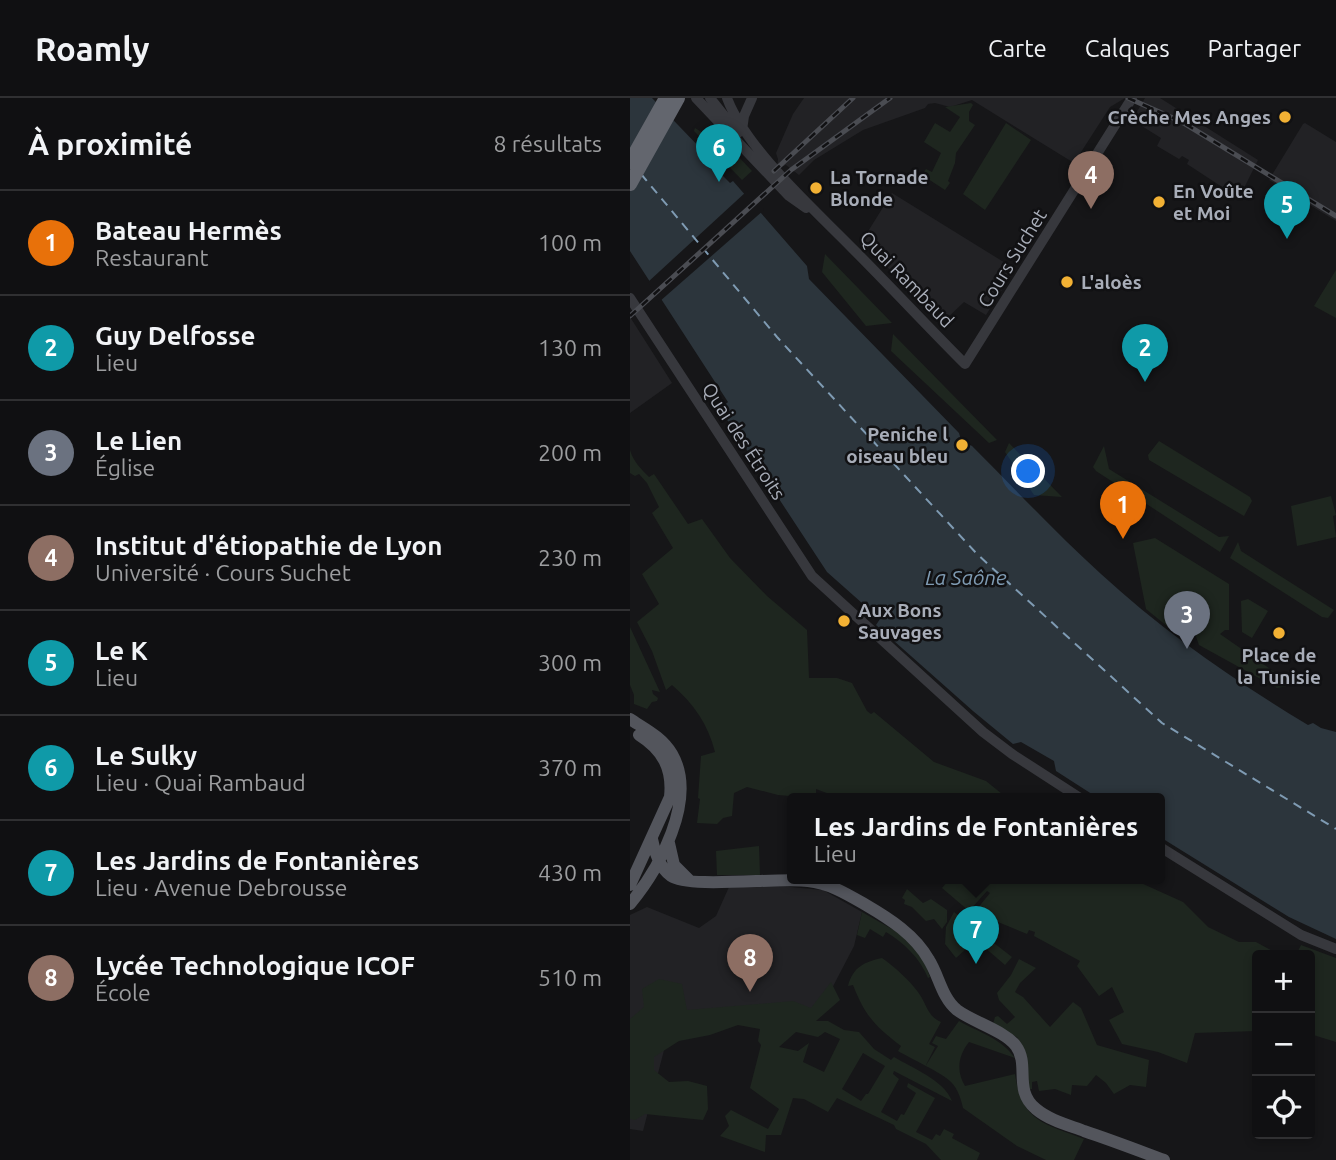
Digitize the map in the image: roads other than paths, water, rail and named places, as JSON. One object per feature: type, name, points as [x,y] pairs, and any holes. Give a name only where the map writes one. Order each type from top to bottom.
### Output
[{"type":"highway","points":[[630,162],[666,98]]},
{"type":"highway","points":[[630,184],[678,98]]},
{"type":"highway","points":[[658,136],[688,98]]},
{"type":"main road","points":[[630,719],[661,739],[678,769],[681,785],[669,839],[660,861],[636,887]]},
{"type":"main road","points":[[630,729],[661,753],[672,783],[670,797],[630,904]]},
{"type":"main road","points":[[654,835],[666,835],[669,839],[671,859],[689,880]]},
{"type":"main road","points":[[654,835],[660,861],[675,878]]},
{"type":"main road","points":[[636,887],[656,880],[675,878],[787,881]]},
{"type":"main road","points":[[818,884],[838,890],[903,929],[929,959],[951,1004],[1016,1046],[1021,1059],[1024,1092],[1034,1108],[1043,1114],[1164,1160]]},
{"type":"street","name":"Quai Rambaud","points":[[696,98],[789,196],[823,219]]},
{"type":"street","name":"Quai Rambaud","points":[[710,98],[766,172]]},
{"type":"street","name":"Quai Rambaud","points":[[727,98],[742,130],[823,219],[965,364]]},
{"type":"street","points":[[742,130],[744,116],[752,98]]},
{"type":"street","name":"Cours Suchet","points":[[965,364],[1132,98]]},
{"type":"street","name":"Quai des Étroits","points":[[630,299],[812,576],[983,732],[1072,793]]},
{"type":"street","points":[[1165,851],[1301,935],[1336,949]]},
{"type":"water","name":"La Saône","points":[[630,98],[652,98],[705,153],[703,156],[730,183],[733,181],[807,266],[809,279],[959,433],[961,440],[972,446],[1101,574],[1175,636],[1227,673],[1308,725],[1313,723],[1336,732],[1336,939],[1289,917],[1165,840],[1165,793],[1090,793],[1056,771],[1054,761],[1021,742],[1013,744],[876,625],[880,619],[827,572],[720,409],[728,402],[630,251]]},
{"type":"railway","points":[[774,171],[853,98]]},
{"type":"railway","points":[[630,316],[791,170],[890,98]]},
{"type":"railway","points":[[1128,98],[1182,122],[1336,216]]},
{"type":"place","name":"Crèche Mes Anges","points":[[1285,117]]},
{"type":"place","name":"Le Sulky","points":[[719,182]]},
{"type":"place","name":"La Tornade Blonde","points":[[816,188]]},
{"type":"place","name":"En Voûte et Moi","points":[[1159,202]]},
{"type":"place","name":"Institut d'étiopathie de Lyon","points":[[1091,209]]},
{"type":"place","name":"Le K","points":[[1287,239]]},
{"type":"place","name":"L'aloès","points":[[1067,282]]},
{"type":"place","name":"Guy Delfosse","points":[[1145,382]]},
{"type":"place","name":"Peniche l oiseau bleu","points":[[962,445]]},
{"type":"place","name":"Bateau Hermès","points":[[1123,539]]},
{"type":"place","name":"Aux Bons Sauvages","points":[[844,621]]},
{"type":"place","name":"Place de la Tunisie","points":[[1279,633]]},
{"type":"place","name":"Le Lien","points":[[1187,649]]},
{"type":"place","name":"Les Jardins de Fontanières","points":[[976,964]]},
{"type":"place","name":"Lycée Technologique ICOF","points":[[750,992]]}]
